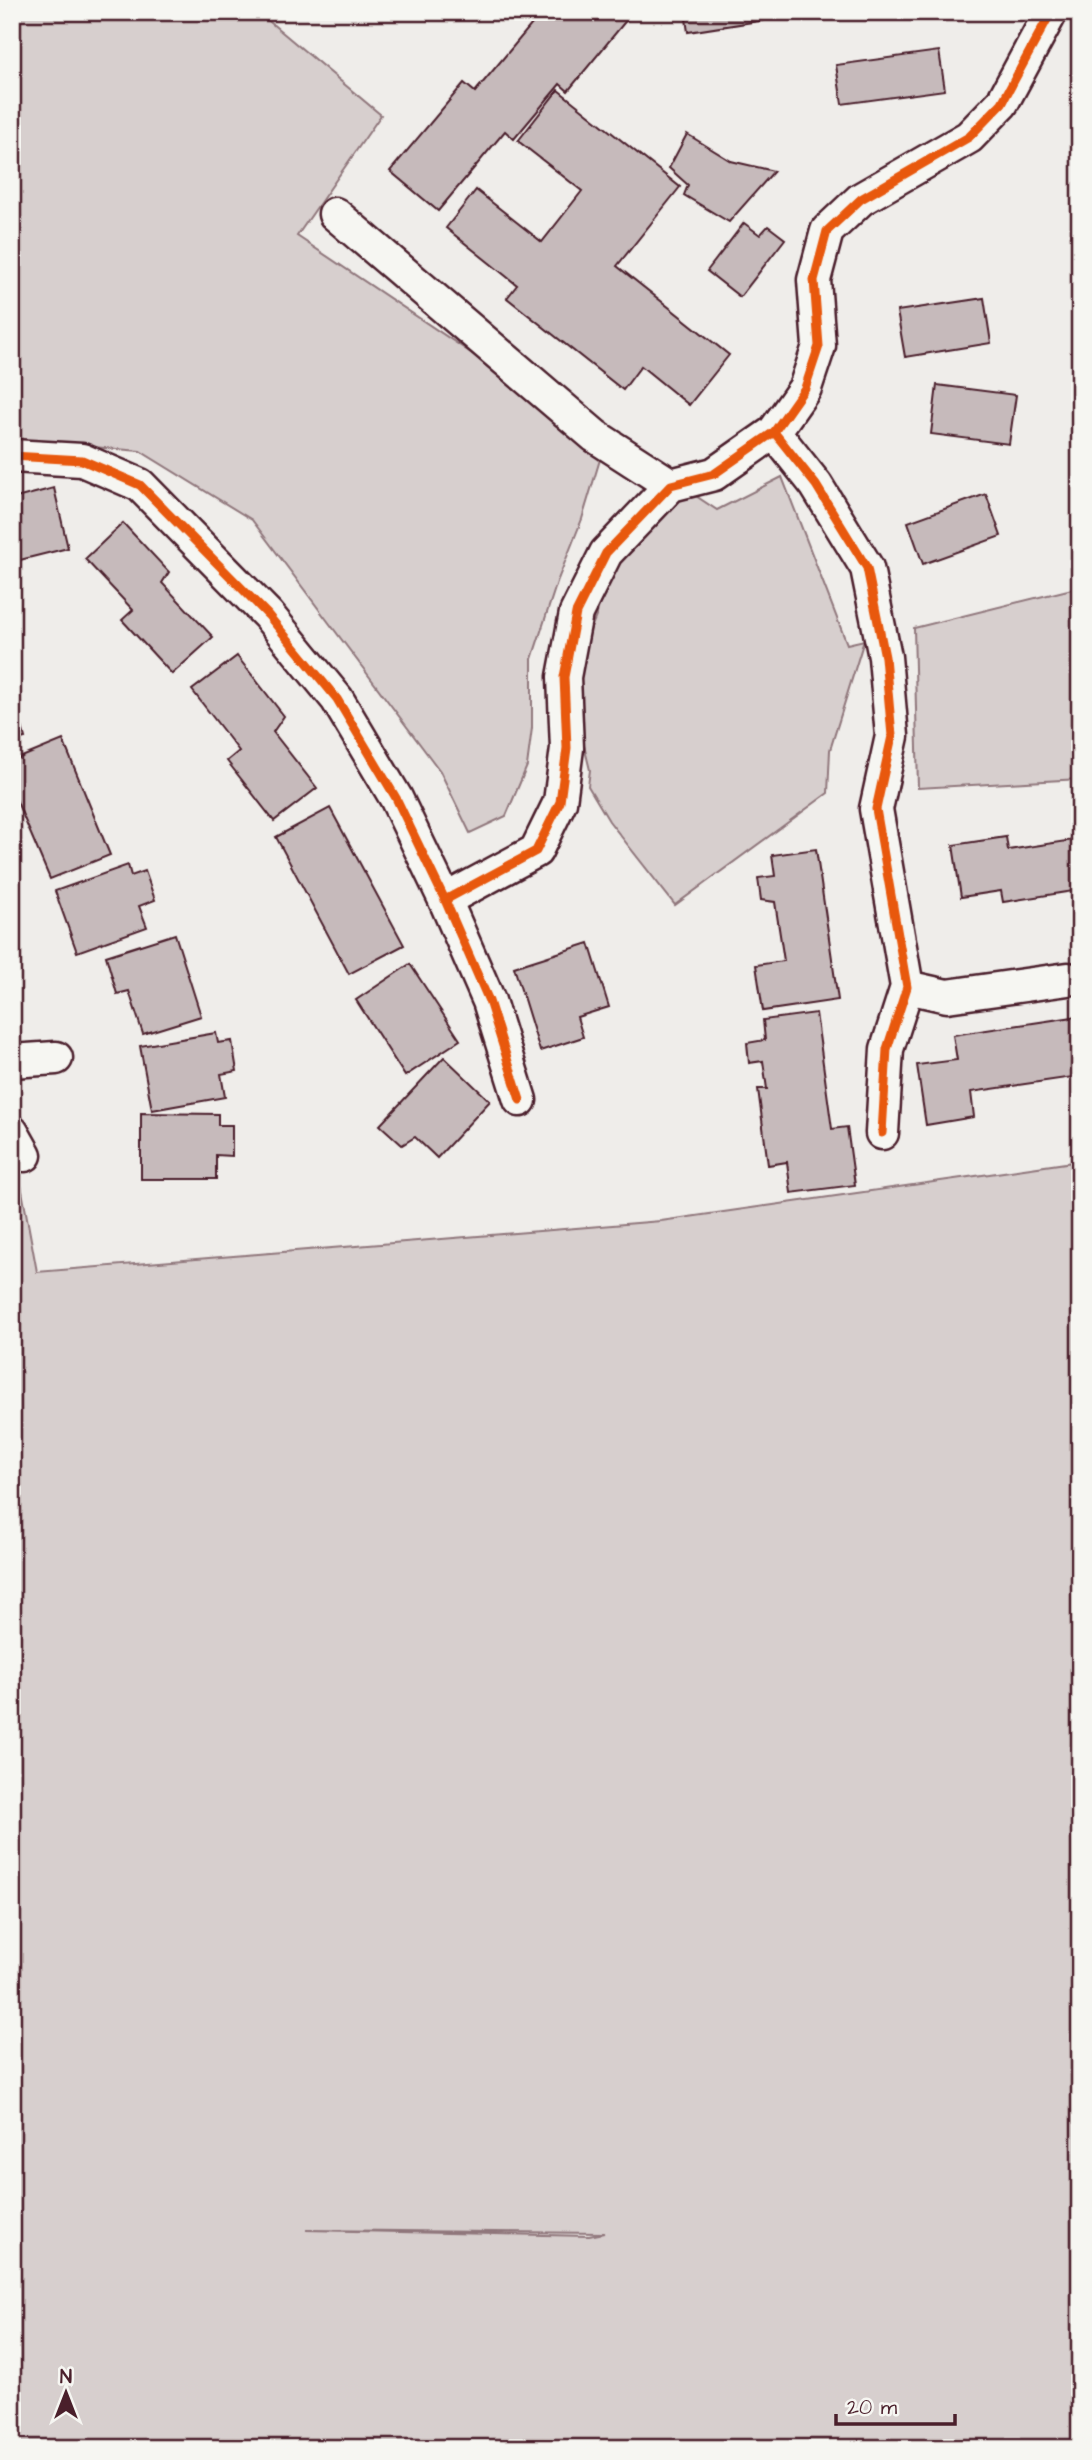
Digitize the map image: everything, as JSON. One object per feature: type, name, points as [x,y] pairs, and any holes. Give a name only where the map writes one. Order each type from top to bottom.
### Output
[{"type":"street","points":[[445,900],[536,851],[560,802],[566,748],[564,677],[576,613],[607,553],[671,485],[714,474],[774,432],[805,388],[819,346],[814,280],[827,231],[861,199],[969,137],[1002,103],[1051,12]]},
{"type":"street","points":[[335,214],[595,436],[671,485]]},
{"type":"street","points":[[774,432],[816,485],[867,568],[885,657],[892,736],[876,809],[907,987],[887,1049],[883,1133]]},
{"type":"street","points":[[12,456],[82,460],[140,485],[268,615],[337,699],[396,798],[445,900],[489,1001],[520,1100]]},
{"type":"street","points":[[907,987],[947,996],[1068,979]]},
{"type":"street","points":[[12,1061],[56,1058]]},
{"type":"shaded area","points":[[12,12],[258,12],[381,115],[297,236],[605,443],[582,519],[557,582],[532,659],[532,728],[527,766],[506,816],[470,833],[440,771],[252,520],[140,451],[34,442],[12,445]]},
{"type":"shaded area","points":[[651,466],[717,510],[782,477],[847,644],[864,640],[830,750],[828,793],[675,905],[609,821],[588,786],[590,770],[580,729],[581,652],[597,614],[604,580]]},
{"type":"shaded area","points":[[1080,587],[1080,779],[918,788],[914,628]]},
{"type":"shaded area","points":[[12,1157],[18,1169],[37,1272],[661,1221],[1080,1161],[1080,2448],[12,2448]],"holes":[[[306,2230],[604,2233],[589,2236]]]},
{"type":"building","points":[[542,12],[633,12],[568,91],[560,84],[514,139],[505,131],[438,211],[390,171],[464,83],[475,92]]},
{"type":"building","points":[[685,12],[783,12],[784,17],[688,32]]},
{"type":"building","points":[[939,51],[945,90],[842,104],[836,65]]},
{"type":"building","points":[[558,90],[680,187],[617,266],[729,355],[689,405],[641,366],[623,390],[507,298],[517,285],[446,228],[476,190],[542,242],[582,191],[518,141]]},
{"type":"building","points":[[687,134],[731,161],[774,171],[729,222],[684,195],[688,185],[669,168]]},
{"type":"building","points":[[744,223],[760,235],[768,226],[785,239],[740,297],[707,271]]},
{"type":"building","points":[[984,298],[991,343],[905,357],[897,311]]},
{"type":"building","points":[[937,385],[1016,395],[1009,444],[931,434]]},
{"type":"building","points":[[54,488],[68,548],[12,562],[12,499]]},
{"type":"building","points":[[986,494],[1001,536],[923,564],[908,522]]},
{"type":"building","points":[[123,523],[169,572],[162,583],[213,637],[172,674],[122,620],[133,610],[85,559]]},
{"type":"building","points":[[237,656],[284,716],[273,732],[317,788],[274,821],[227,761],[239,751],[192,690]]},
{"type":"building","points":[[12,688],[25,738],[12,741]]},
{"type":"building","points":[[63,740],[110,855],[50,879],[12,790],[12,761]]},
{"type":"building","points":[[330,808],[404,945],[349,974],[276,837]]},
{"type":"building","points":[[1006,837],[1008,850],[1080,839],[1080,890],[1003,902],[1001,891],[961,897],[953,845]]},
{"type":"building","points":[[816,849],[838,1000],[763,1011],[756,965],[784,961],[775,902],[761,900],[758,878],[775,876],[772,855]]},
{"type":"building","points":[[128,865],[131,876],[145,871],[155,900],[139,906],[147,927],[77,952],[55,891]]},
{"type":"building","points":[[175,934],[201,1016],[143,1034],[129,991],[117,994],[106,956]]},
{"type":"building","points":[[589,943],[609,1007],[577,1017],[583,1037],[540,1051],[514,967]]},
{"type":"building","points":[[410,964],[460,1040],[405,1076],[356,1000]]},
{"type":"building","points":[[816,1013],[832,1129],[847,1127],[855,1185],[791,1193],[787,1162],[768,1165],[758,1089],[767,1089],[763,1061],[749,1063],[747,1043],[765,1040],[763,1020]]},
{"type":"building","points":[[1080,1016],[1080,1076],[971,1092],[974,1117],[926,1125],[917,1065],[957,1060],[953,1035]]},
{"type":"building","points":[[216,1033],[218,1043],[232,1041],[237,1071],[221,1074],[225,1097],[152,1110],[140,1046]]},
{"type":"building","points":[[444,1057],[490,1101],[437,1158],[415,1137],[402,1145],[380,1125]]},
{"type":"building","points":[[141,1113],[218,1114],[218,1125],[232,1125],[232,1156],[216,1155],[216,1179],[141,1179]]},
{"type":"cycle path","points":[[445,900],[536,851],[560,802],[567,748],[564,677],[576,613],[606,553],[671,485],[714,474],[774,432],[805,388],[819,346],[814,280],[827,231],[861,199],[969,137],[1002,103],[1051,12]]},
{"type":"cycle path","points":[[774,432],[816,485],[867,568],[885,657],[892,736],[876,809],[907,987],[887,1049],[882,1133]]},
{"type":"cycle path","points":[[12,456],[82,460],[140,485],[268,615],[337,699],[396,798],[445,900],[489,1001],[520,1100]]}]
